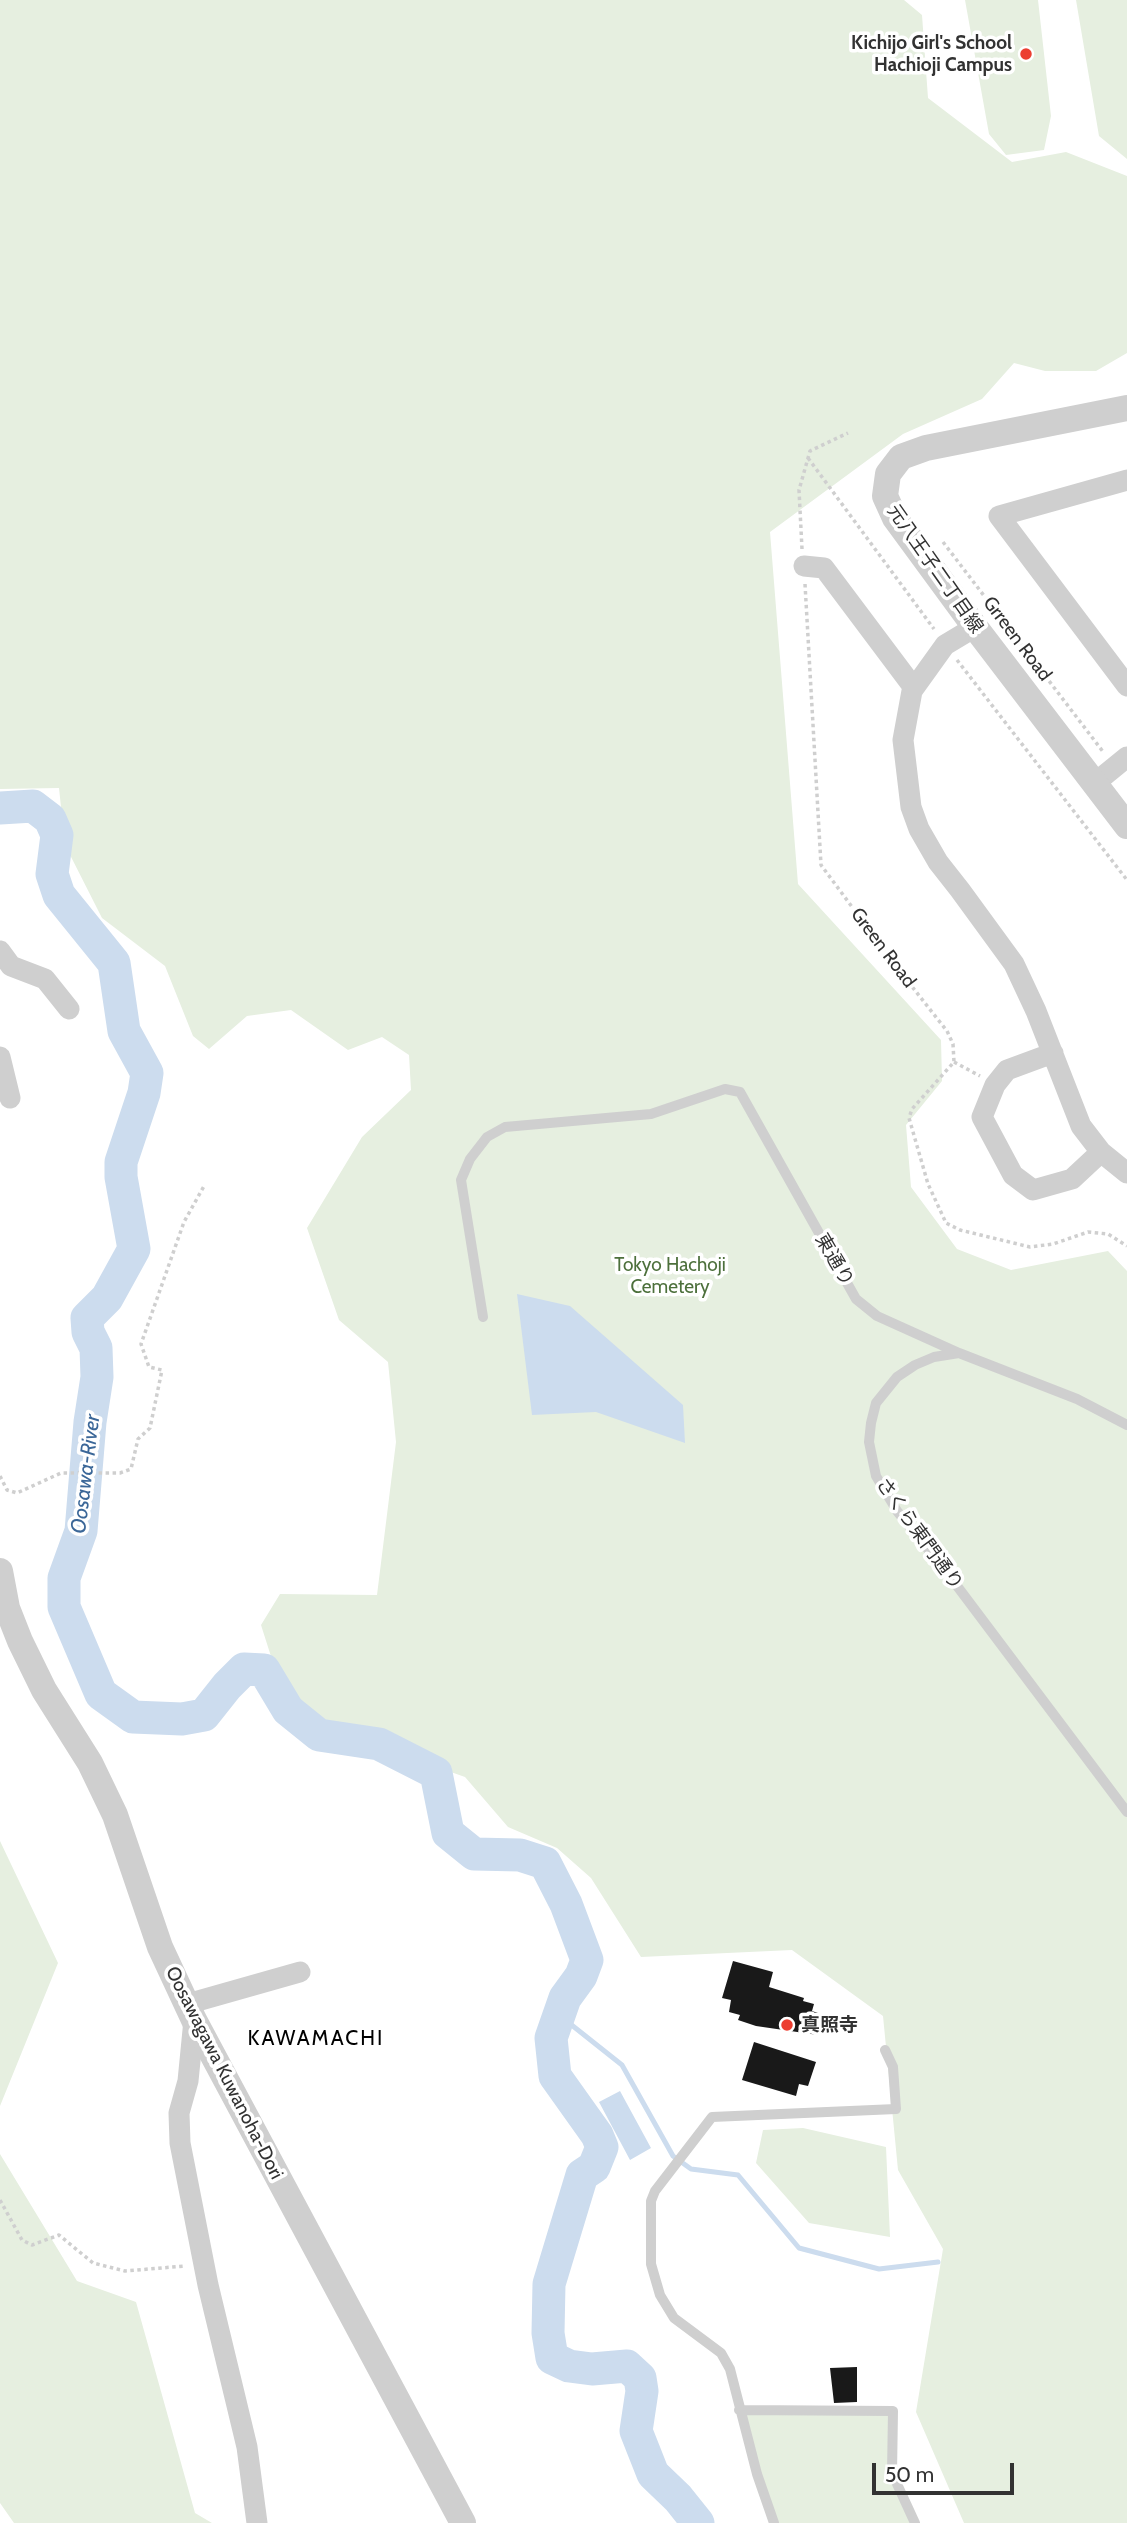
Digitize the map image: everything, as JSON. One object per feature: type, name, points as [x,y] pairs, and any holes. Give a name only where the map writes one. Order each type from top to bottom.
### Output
[{"type":"street","name":"元八王子二丁目線","points":[[1127,408],[926,448],[901,457],[888,474],[885,496],[895,518],[975,627],[1112,769],[1127,826]]},
{"type":"street","points":[[1127,480],[999,516],[1127,686]]},
{"type":"street","points":[[804,566],[824,568],[914,688]]},
{"type":"street","points":[[975,627],[945,645],[914,688],[906,713],[903,740],[911,807],[919,830],[938,862],[1014,964],[1081,1126],[1101,1152],[1127,1173]]},
{"type":"street","points":[[2,959],[11,966],[45,979],[69,1009]]},
{"type":"street","points":[[1053,1053],[1007,1070],[995,1085],[982,1116],[1013,1175],[1033,1190],[1072,1179],[1101,1152]]},
{"type":"street","points":[[0,1057],[10,1098]]},
{"type":"street","name":"Oosawagawa Kuwanoha-Dori","points":[[0,1571],[7,1608],[20,1641],[44,1690],[90,1763],[115,1815],[160,1947],[190,2012],[464,2523]]},
{"type":"street","points":[[257,2523],[247,2447],[204,2264],[180,2143],[179,2113],[188,2081],[190,2012],[300,1972]]},
{"type":"lane","name":"東通り","points":[[483,1317],[461,1180],[470,1159],[487,1137],[505,1127],[651,1114],[725,1089],[740,1092],[856,1299],[877,1316],[959,1353]]},
{"type":"lane","points":[[959,1353],[1077,1399],[1127,1425]]},
{"type":"lane","name":"さくら東門通り","points":[[959,1353],[934,1357],[915,1365],[897,1377],[876,1403],[869,1442],[876,1476],[897,1511],[945,1570],[1127,1812]]},
{"type":"lane","points":[[774,2523],[757,2474],[730,2369],[721,2353],[674,2318],[660,2295],[652,2264],[651,2201],[655,2190],[712,2117],[896,2109],[893,2067],[885,2050]]},
{"type":"lane","points":[[739,2410],[893,2411],[892,2473],[915,2523]]},
{"type":"path","name":"Green Road","points":[[848,433],[810,451],[799,490],[821,865],[947,1031],[953,1044],[954,1062]]},
{"type":"path","points":[[808,458],[945,645],[1127,880]]},
{"type":"path","name":"Grreen Road","points":[[938,536],[1112,769]]},
{"type":"path","points":[[995,1085],[954,1062],[912,1109],[909,1118],[928,1184],[946,1223],[960,1230],[1030,1247],[1053,1244],[1088,1232],[1108,1234],[1127,1246]]},
{"type":"path","points":[[0,1476],[7,1490],[18,1493],[61,1473],[120,1473],[131,1469],[138,1439],[150,1428],[162,1370],[149,1367],[141,1344],[184,1222],[204,1186]]},
{"type":"path","points":[[0,2200],[22,2239],[32,2245],[59,2235],[93,2263],[125,2271],[204,2264]]},
{"type":"green space","name":"Tokyo Hachoji Cemetery","points":[[0,0],[904,0],[922,15],[928,98],[1012,162],[1066,152],[1127,176],[1127,353],[1096,371],[1045,371],[1014,363],[982,399],[903,434],[770,532],[798,884],[941,1040],[942,1081],[906,1125],[911,1187],[957,1249],[1011,1270],[1108,1251],[1127,1271],[1127,2523],[964,2523],[916,2412],[943,2249],[898,2170],[883,2016],[792,1950],[641,1957],[591,1878],[557,1848],[508,1827],[465,1777],[309,1722],[275,1669],[261,1625],[280,1594],[377,1595],[396,1442],[388,1362],[339,1320],[307,1228],[362,1137],[411,1090],[409,1055],[382,1037],[348,1050],[291,1010],[247,1016],[209,1049],[193,1036],[165,966],[102,918],[65,845],[59,788],[0,789]]},
{"type":"green space","points":[[965,0],[1038,0],[1051,116],[1044,150],[1006,155],[989,134]]},
{"type":"green space","points":[[1076,0],[1127,0],[1127,159],[1099,136]]},
{"type":"green space","points":[[0,1841],[58,1963],[0,2106]]},
{"type":"green space","points":[[803,2128],[886,2147],[890,2237],[809,2223],[756,2163],[763,2130]]},
{"type":"green space","points":[[0,2154],[77,2281],[136,2302],[195,2513],[212,2523],[14,2523],[0,2503]]},
{"type":"green space","points":[[739,2410],[893,2411],[892,2473],[915,2523],[774,2523]]},
{"type":"water","points":[[517,1294],[570,1306],[683,1405],[685,1443],[596,1412],[532,1415]]},
{"type":"water","points":[[620,2091],[651,2148],[630,2160],[599,2102]]},
{"type":"building","points":[[733,1961],[773,1972],[769,1987],[814,2004],[812,2011],[821,2014],[820,2019],[823,2020],[818,2035],[756,2026],[738,2020],[740,2015],[729,2012],[731,2000],[722,1998]]},
{"type":"building","points":[[754,2042],[816,2062],[808,2086],[799,2084],[796,2096],[742,2080]]},
{"type":"building","points":[[857,2367],[857,2402],[834,2403],[830,2368]]},
{"type":"waterway","name":"Oosawa-River","points":[[0,808],[33,806],[50,819],[57,835],[52,874],[59,895],[114,963],[124,1031],[147,1073],[144,1093],[121,1162],[121,1177],[134,1249],[107,1298],[87,1318],[88,1332],[96,1348],[97,1377],[90,1422],[81,1531],[64,1578],[64,1607],[101,1694],[133,1717],[182,1719],[204,1715],[244,1669],[264,1670],[288,1710],[319,1735],[379,1744],[436,1773],[448,1833],[474,1854],[520,1855],[545,1863],[566,1904],[587,1960],[581,1976],[565,1998],[551,2038],[555,2076],[597,2135],[602,2147],[594,2167],[582,2175],[549,2284],[548,2333],[552,2358],[569,2366],[592,2369],[627,2366],[640,2378],[642,2391],[636,2431],[653,2474],[678,2498],[698,2523]]},
{"type":"waterway","points":[[559,2015],[622,2065],[673,2156],[691,2169],[738,2175],[799,2248],[879,2269],[938,2262]]},
{"type":"place","name":"Kichijo Girl's School Hachioji Campus","points":[[1026,54]]},
{"type":"place","name":"真照寺","points":[[787,2025]]},
{"type":"district","name":"KAWAMACHI","points":[[316,2039]]}]
